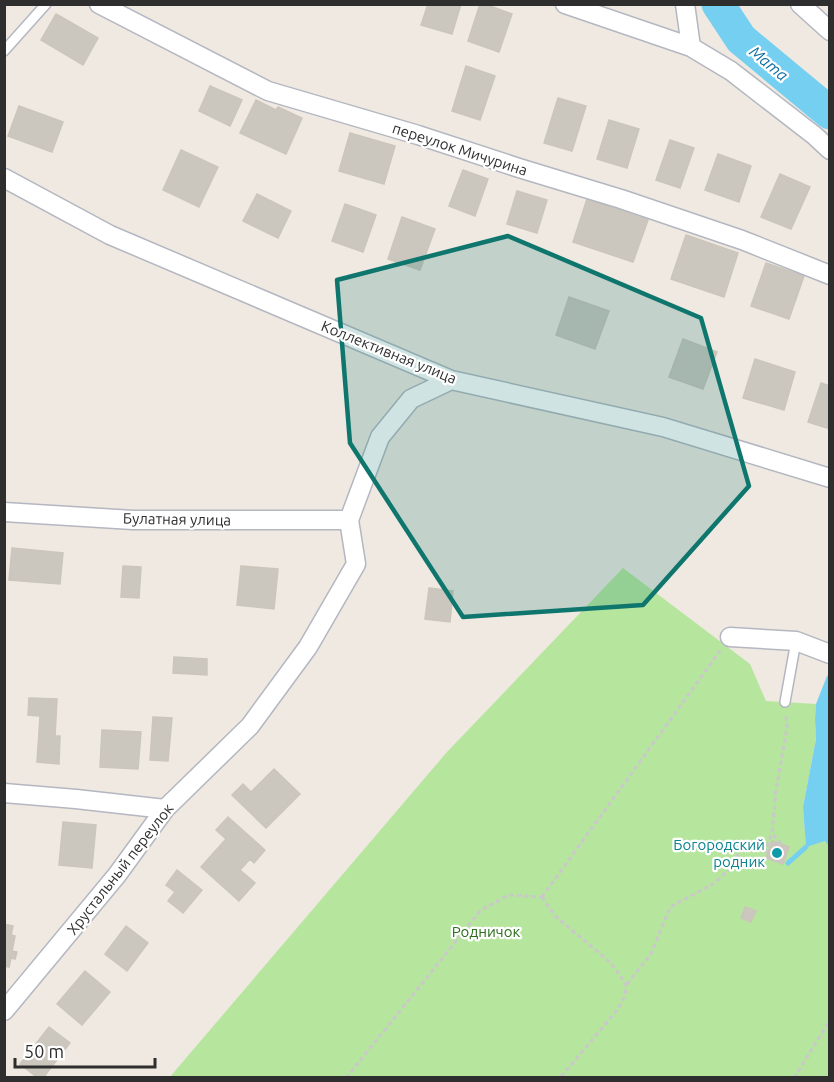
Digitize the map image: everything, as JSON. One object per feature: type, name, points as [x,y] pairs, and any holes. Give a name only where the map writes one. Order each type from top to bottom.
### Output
[{"type":"street","name":"переулок Мичурина","points":[[99,4],[268,91],[418,135],[621,199],[742,240],[830,275]]},
{"type":"street","points":[[565,4],[692,47],[731,71],[830,150]]},
{"type":"street","points":[[685,4],[692,47]]},
{"type":"street","points":[[800,4],[830,31]]},
{"type":"street","name":"Коллективная улица","points":[[4,178],[110,235],[451,380],[663,427],[830,478]]},
{"type":"street","name":"Хрустальный переулок","points":[[4,1011],[117,875],[165,810],[250,726],[308,647],[356,564],[349,520],[380,437],[411,399],[451,380]]},
{"type":"street","name":"Булатная улица","points":[[4,512],[133,520],[349,520]]},
{"type":"street","points":[[730,637],[796,641],[830,654]]},
{"type":"street","points":[[4,793],[165,810]]},
{"type":"lane","points":[[4,51],[46,4]]},
{"type":"lane","points":[[785,702],[796,641]]},
{"type":"path","points":[[542,897],[730,637]]},
{"type":"path","points":[[560,1077],[618,1009],[625,996],[626,984],[651,954],[670,907],[715,883],[731,867],[744,844],[765,852],[772,833],[776,790],[787,728],[785,702]]},
{"type":"path","points":[[772,833],[781,844],[776,858]]},
{"type":"path","points":[[346,1077],[481,910],[509,895],[542,897]]},
{"type":"path","points":[[542,897],[555,916],[612,963],[626,984]]},
{"type":"path","points":[[794,1077],[830,1020]]},
{"type":"highlighted area","points":[[508,236],[701,318],[749,486],[643,605],[463,617],[350,443],[337,280]]},
{"type":"green space","name":"Родничок","points":[[623,568],[750,664],[766,701],[816,704],[816,739],[803,807],[806,846],[825,841],[829,847],[829,1077],[169,1078],[447,752]]},
{"type":"water","points":[[829,675],[829,847],[825,841],[806,847],[803,807],[816,739],[816,704]]},
{"type":"building","points":[[428,4],[461,4],[452,34],[421,25]]},
{"type":"building","points":[[480,4],[512,14],[499,52],[468,41]]},
{"type":"building","points":[[56,14],[98,38],[83,65],[41,40]]},
{"type":"building","points":[[466,66],[495,76],[480,120],[452,111]]},
{"type":"building","points":[[210,86],[242,100],[230,126],[199,111]]},
{"type":"building","points":[[558,98],[586,106],[572,151],[544,143]]},
{"type":"building","points":[[256,100],[276,110],[278,107],[302,118],[286,154],[240,133]]},
{"type":"building","points":[[19,106],[63,122],[52,152],[8,136]]},
{"type":"building","points":[[609,120],[639,129],[627,168],[597,159]]},
{"type":"building","points":[[350,133],[395,146],[384,184],[339,171]]},
{"type":"building","points":[[670,140],[694,148],[680,188],[656,180]]},
{"type":"building","points":[[181,150],[218,167],[199,207],[163,190]]},
{"type":"building","points":[[718,154],[751,166],[739,202],[705,190]]},
{"type":"building","points":[[463,170],[488,179],[475,216],[449,206]]},
{"type":"building","points":[[780,174],[810,187],[791,229],[761,217]]},
{"type":"building","points":[[517,191],[547,200],[537,233],[507,224]]},
{"type":"building","points":[[257,194],[291,211],[278,238],[243,221]]},
{"type":"building","points":[[587,199],[648,220],[633,262],[573,242]]},
{"type":"building","points":[[345,204],[376,215],[363,252],[332,241]]},
{"type":"building","points":[[402,217],[435,229],[420,270],[388,259]]},
{"type":"building","points":[[686,235],[738,253],[724,297],[671,279]]},
{"type":"building","points":[[766,263],[804,276],[789,319],[751,306]]},
{"type":"building","points":[[569,297],[609,311],[595,349],[556,335]]},
{"type":"building","points":[[683,339],[717,352],[703,389],[669,377]]},
{"type":"building","points":[[755,359],[795,372],[784,410],[743,398]]},
{"type":"building","points":[[821,383],[830,386],[830,429],[808,422]]},
{"type":"building","points":[[12,548],[63,553],[60,584],[9,580]]},
{"type":"building","points":[[123,566],[141,567],[139,598],[121,597]]},
{"type":"building","points":[[241,566],[278,569],[274,609],[237,605]]},
{"type":"building","points":[[429,588],[453,591],[450,622],[425,619]]},
{"type":"building","points":[[174,657],[207,659],[207,675],[173,673]]},
{"type":"building","points":[[29,698],[57,699],[55,736],[60,736],[59,764],[37,762],[40,716],[28,715]]},
{"type":"building","points":[[153,717],[172,718],[168,761],[150,760]]},
{"type":"building","points":[[102,730],[141,732],[138,769],[100,767]]},
{"type":"building","points":[[274,769],[300,794],[266,828],[232,795],[243,784],[251,792]]},
{"type":"building","points":[[228,817],[265,850],[254,863],[250,859],[240,870],[255,883],[239,901],[201,867],[226,839],[216,830]]},
{"type":"building","points":[[63,822],[96,825],[92,868],[59,865]]},
{"type":"building","name":"Богородский родник","points":[[772,841],[789,847],[783,864],[766,858]]},
{"type":"building","points":[[177,870],[202,890],[183,913],[168,901],[175,892],[166,885]]},
{"type":"building","points":[[745,907],[756,911],[751,922],[741,918]]},
{"type":"building","points":[[4,924],[13,926],[11,935],[15,936],[12,951],[17,952],[15,959],[11,958],[9,967],[4,966]]},
{"type":"building","points":[[126,926],[148,943],[127,971],[105,954]]},
{"type":"building","points":[[85,971],[110,992],[82,1025],[57,1004]]},
{"type":"building","points":[[49,1027],[70,1043],[43,1078],[38,1078],[20,1064]]},
{"type":"waterway","name":"Мата","points":[[718,4],[741,39],[830,113]]},
{"type":"waterway","points":[[788,863],[806,847]]},
{"type":"place","name":"Богородский родник","points":[[777,853]]}]
